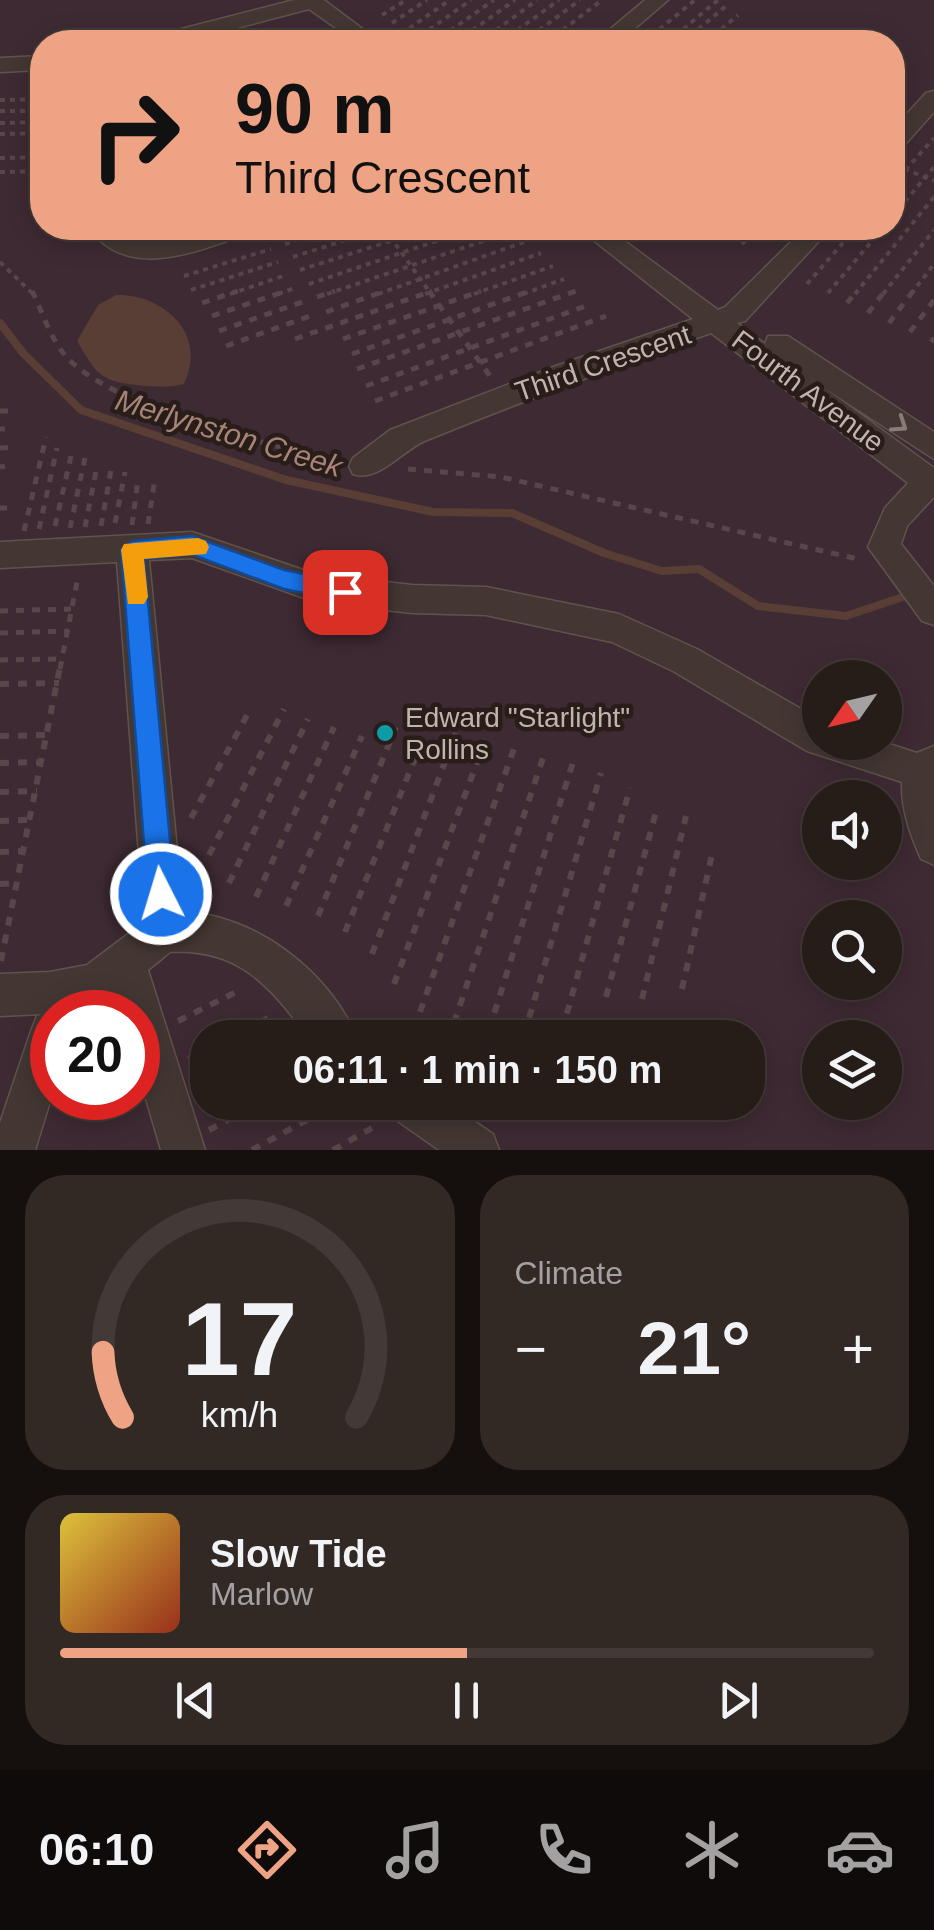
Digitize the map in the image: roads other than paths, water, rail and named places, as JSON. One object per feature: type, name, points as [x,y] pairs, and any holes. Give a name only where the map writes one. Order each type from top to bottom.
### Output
[{"type":"lane","points":[[621,30],[658,0]]},
{"type":"lane","points":[[297,2],[326,30]]},
{"type":"lane","points":[[200,30],[297,2],[348,30]]},
{"type":"lane","points":[[0,66],[30,64]]},
{"type":"lane","points":[[905,130],[934,98]]},
{"type":"lane","points":[[118,240],[130,249],[150,253],[196,240]]},
{"type":"lane","name":"Fourth Avenue","points":[[609,240],[934,448]]},
{"type":"lane","name":"Fourth Avenue","points":[[635,240],[932,482]]},
{"type":"lane","name":"Third Crescent","points":[[364,466],[402,438],[566,373],[726,318],[807,240]]},
{"type":"lane","points":[[932,482],[898,512],[887,530],[884,547],[933,609]]},
{"type":"lane","points":[[131,534],[164,932]]},
{"type":"lane","points":[[10,551],[131,534],[192,545],[315,588],[372,596],[486,601],[620,629],[686,660],[802,728]]},
{"type":"lane","points":[[899,760],[927,767],[920,802],[934,846]]},
{"type":"lane","points":[[89,990],[164,932],[199,932],[251,949],[294,984],[322,1020]]},
{"type":"lane","points":[[126,963],[192,1142]]},
{"type":"lane","points":[[0,994],[30,1004]]},
{"type":"lane","points":[[13,1150],[30,1099]]},
{"type":"lane","points":[[434,1120],[478,1150]]},
{"type":"waterway","name":"Merlynston Creek","points":[[0,323],[23,353],[81,410],[286,480],[433,512],[512,513],[604,553],[662,571],[699,569],[758,606],[846,616],[912,594]]},
{"type":"place","name":"Edward \"Starlight\" Rollins","points":[[385,733]]}]
